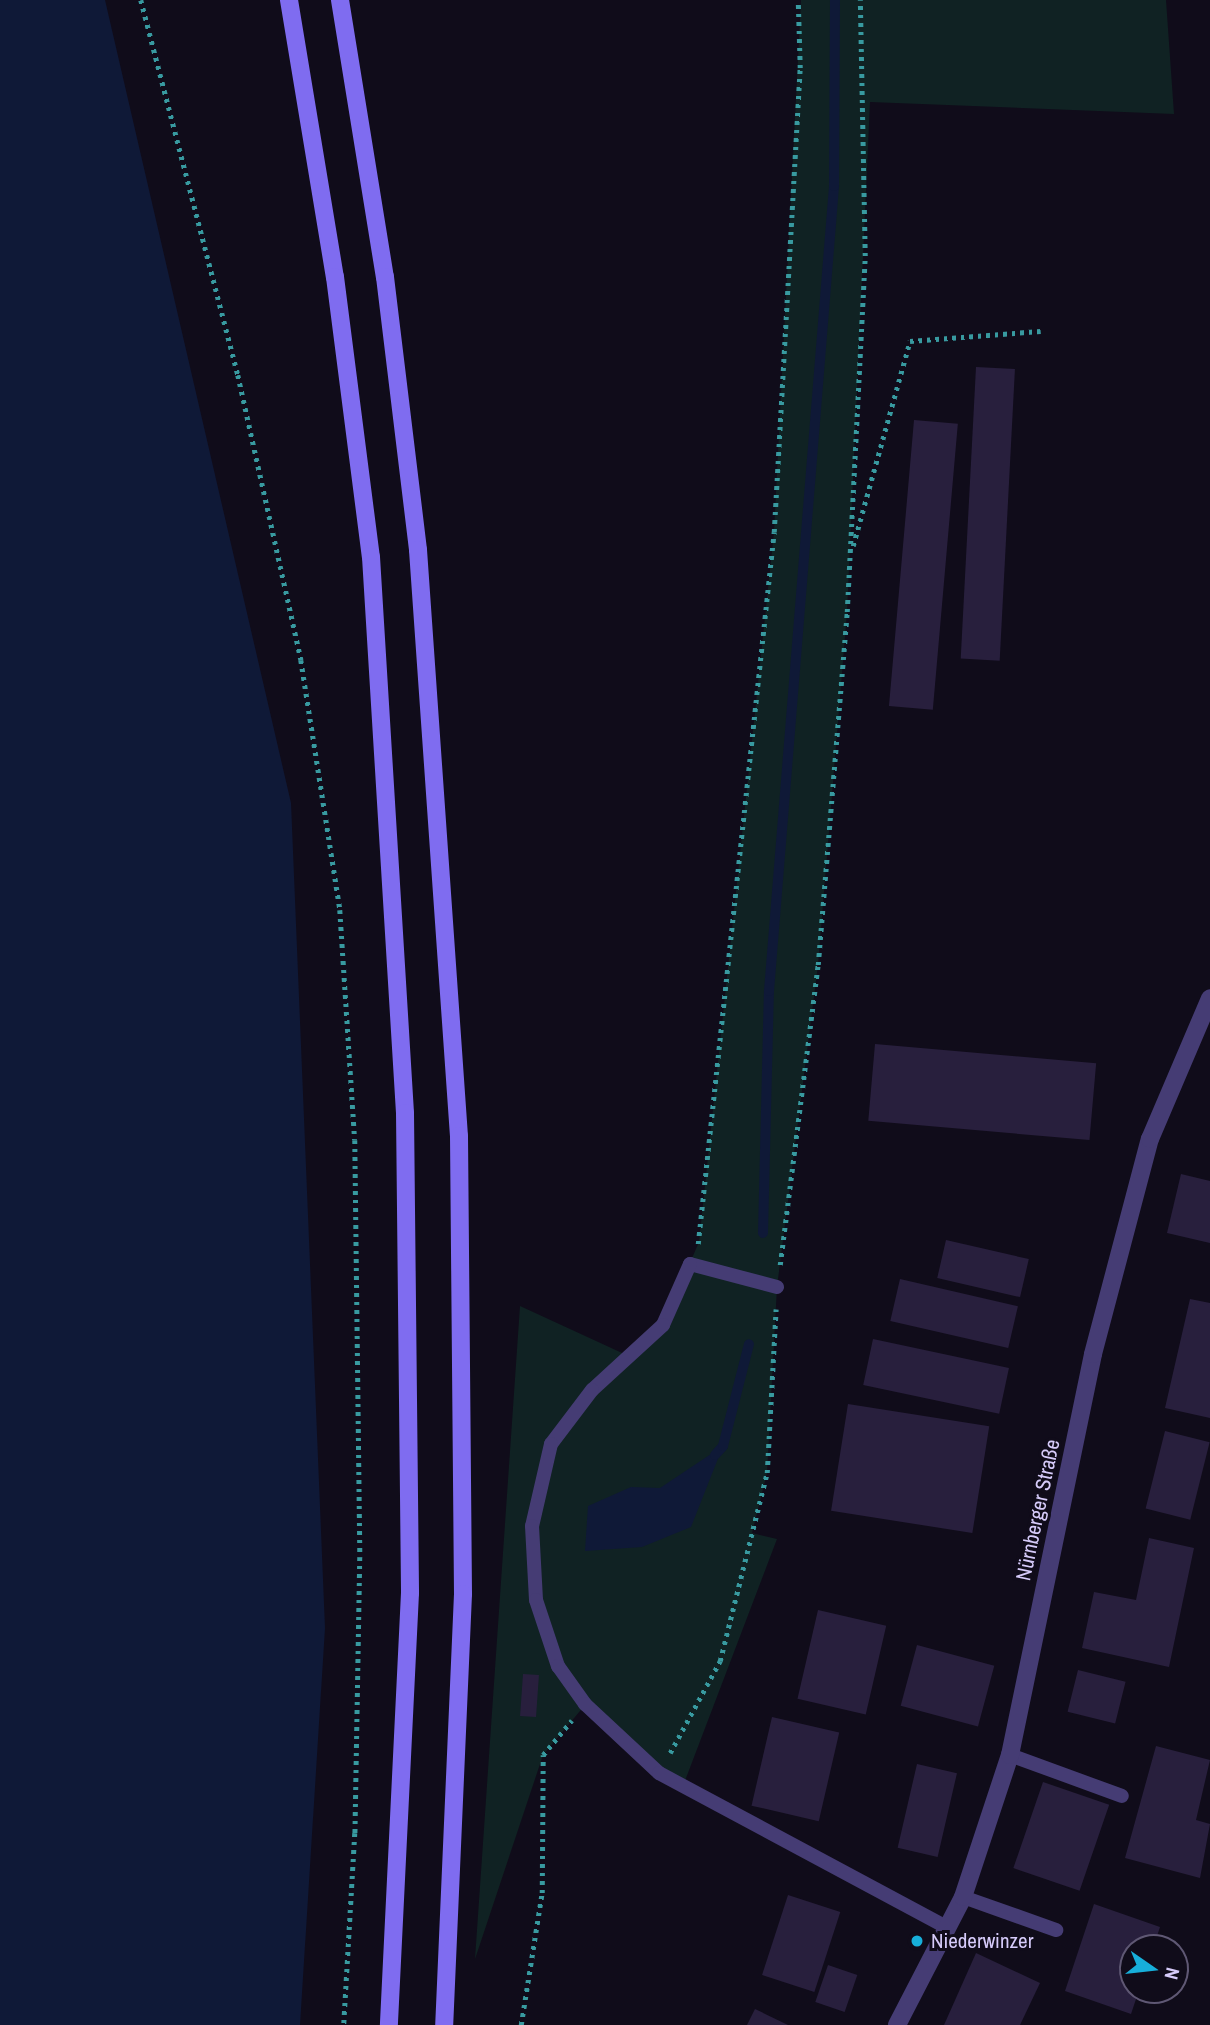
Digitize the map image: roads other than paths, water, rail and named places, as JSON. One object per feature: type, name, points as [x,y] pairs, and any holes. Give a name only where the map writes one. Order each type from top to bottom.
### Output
[{"type":"main road","points":[[289,0],[335,277],[371,556],[405,1113],[410,1593],[389,2025]]},
{"type":"main road","points":[[340,0],[385,277],[418,550],[459,1136],[464,1594],[444,2025]]},
{"type":"street","name":"Nürnberger Straße","points":[[897,2025],[963,1897],[1010,1755],[1093,1354],[1150,1139],[1210,998]]},
{"type":"lane","points":[[777,1287],[690,1264],[663,1325],[592,1390],[551,1444],[532,1526],[536,1600],[558,1666],[585,1704],[659,1773],[948,1928]]},
{"type":"lane","points":[[1010,1755],[1122,1796]]},
{"type":"lane","points":[[963,1897],[1056,1930]]},
{"type":"water","points":[[0,0],[105,0],[291,803],[325,1628],[300,2025],[0,2025]]},
{"type":"water","points":[[723,1446],[691,1527],[642,1547],[585,1551],[588,1506],[631,1487],[660,1488]]},
{"type":"waterway","points":[[763,1233],[769,991],[834,186],[835,0]]},
{"type":"waterway","points":[[715,1455],[723,1446],[749,1344]]},
{"type":"place","name":"Niederwinzer","points":[[917,1941]]}]
